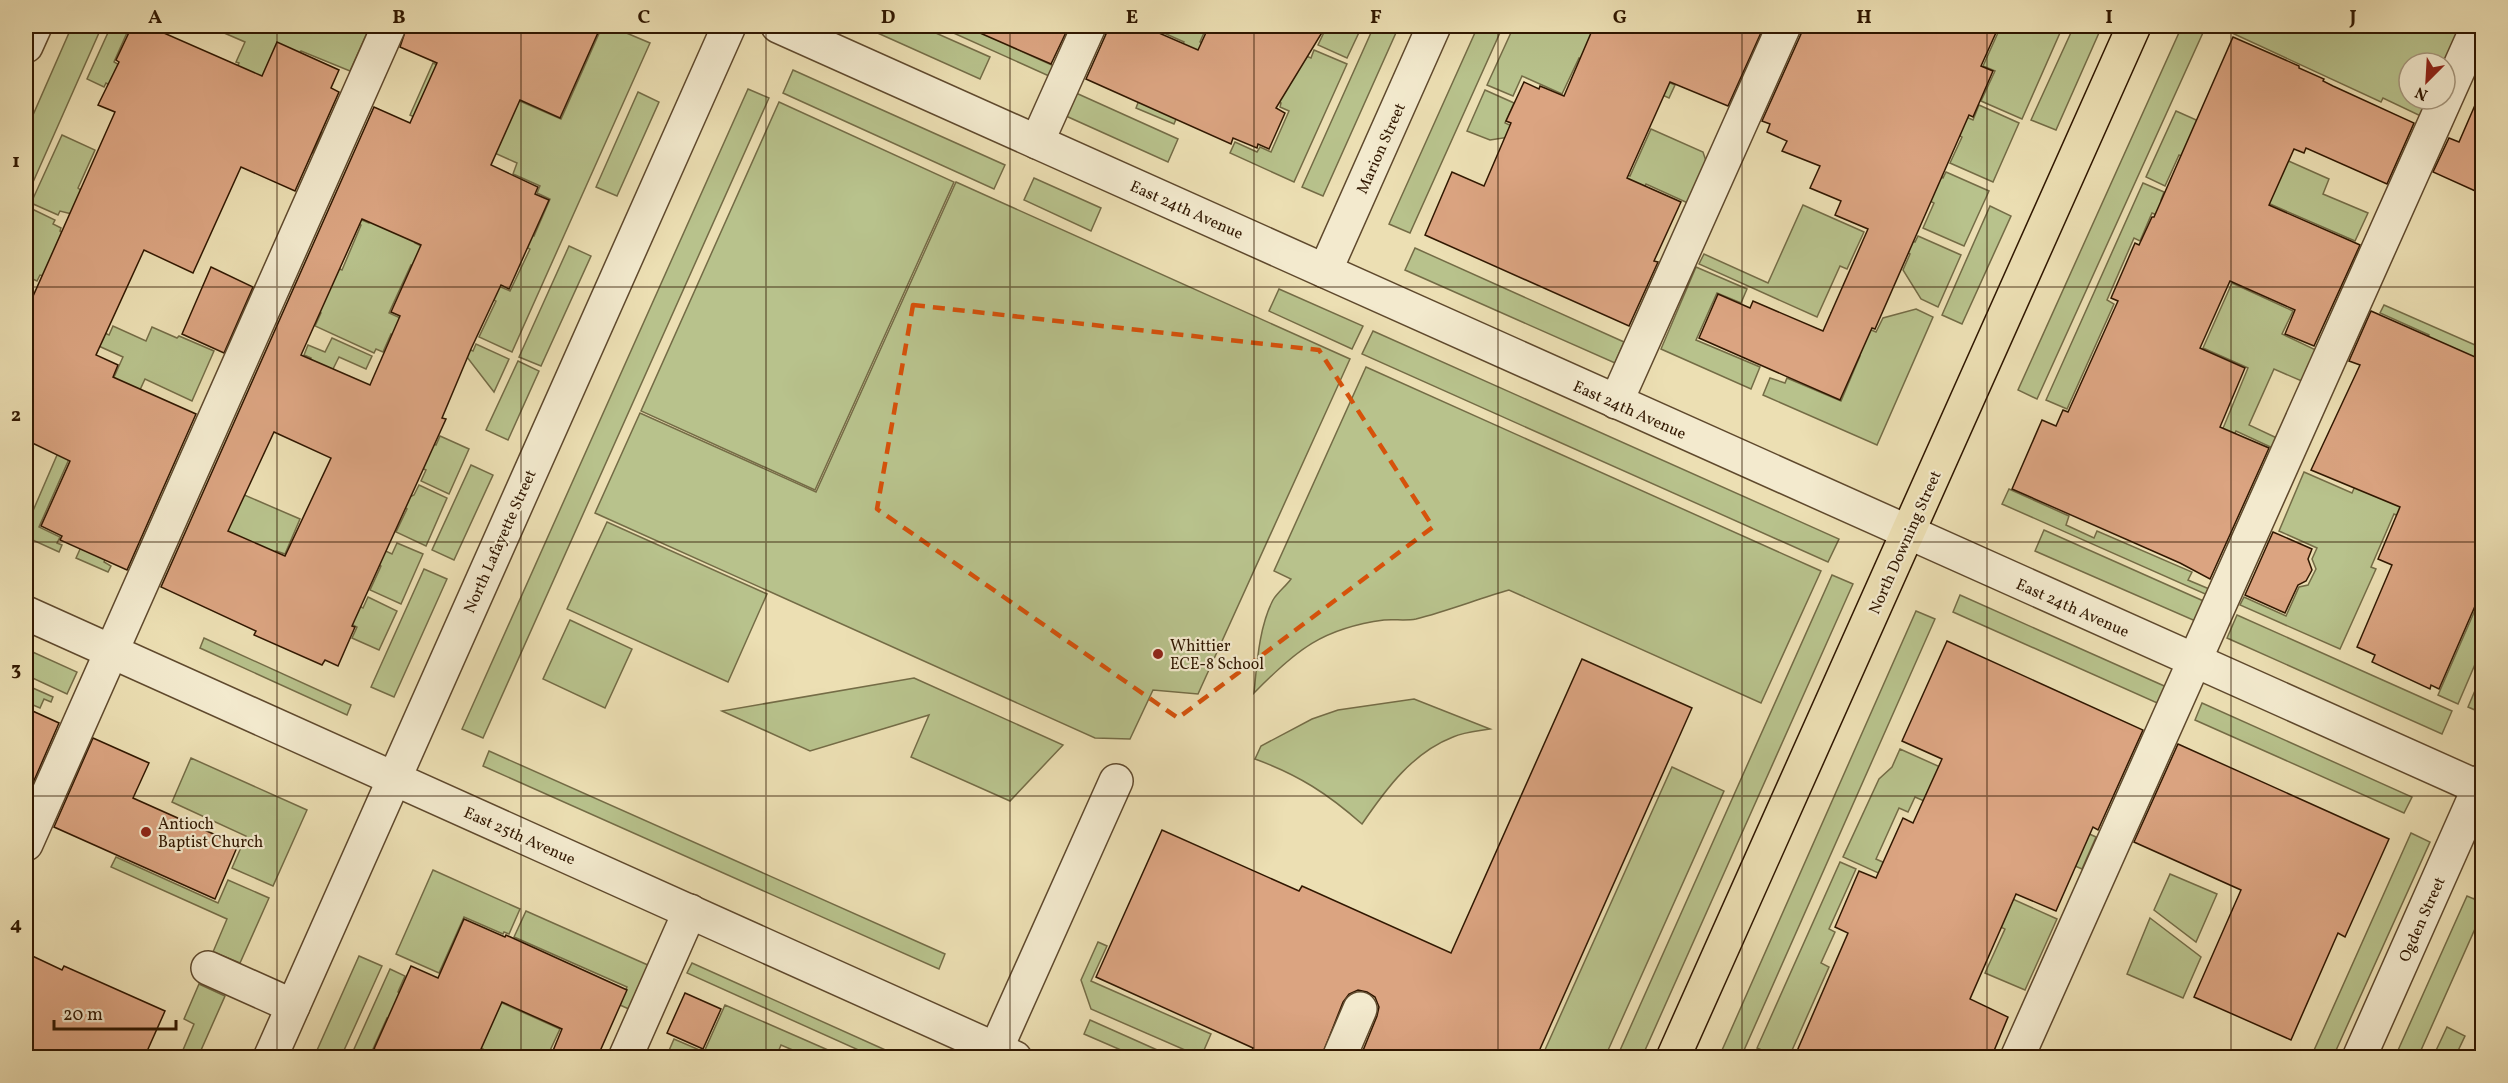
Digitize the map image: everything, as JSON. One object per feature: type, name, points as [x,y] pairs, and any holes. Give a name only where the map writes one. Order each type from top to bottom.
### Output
[{"type":"main road","name":"North Downing Street","points":[[1674,1058],[2134,26]]},
{"type":"street","points":[[26,46],[35,26]]},
{"type":"street","points":[[26,844],[389,26]]},
{"type":"street","name":"North Lafayette Street","points":[[270,1058],[729,26]]},
{"type":"street","name":"East 24th Avenue","points":[[778,26],[1908,534],[2482,786]]},
{"type":"street","points":[[1037,142],[1089,26]]},
{"type":"street","name":"Marion Street","points":[[1325,271],[1434,26]]},
{"type":"street","points":[[1616,402],[1784,26]]},
{"type":"street","points":[[2017,1058],[2478,26]]},
{"type":"street","name":"East 25th Avenue","points":[[26,613],[690,911],[992,1052]]},
{"type":"street","points":[[992,1052],[1116,781]]},
{"type":"street","name":"Ogden Street","points":[[2359,1058],[2482,786]]},
{"type":"street","points":[[625,1058],[690,911]]},
{"type":"street","points":[[208,968],[293,1006]]},
{"type":"street","points":[[1339,1058],[1360,1008]]},
{"type":"highlighted area","points":[[913,305],[1319,350],[1433,527],[1178,718],[877,509]]},
{"type":"green space","points":[[72,26],[102,26],[26,198],[26,131]]},
{"type":"green space","points":[[111,26],[130,26],[114,62],[123,67],[114,87],[106,83],[104,87],[87,79]]},
{"type":"green space","points":[[208,26],[370,26],[350,71],[301,51],[275,110],[322,132],[313,153],[305,150],[237,68],[239,63],[236,62],[245,42]]},
{"type":"green space","points":[[597,26],[610,26],[650,43],[512,352],[479,337],[496,301],[469,289],[475,276],[510,291],[530,249],[493,232],[521,230],[534,236],[550,199],[537,193],[540,186],[513,174],[517,163],[410,115],[433,63],[561,119],[601,29]]},
{"type":"green space","points":[[862,26],[920,26],[990,57],[980,79]]},
{"type":"green space","points":[[938,26],[1021,26],[1012,47],[1054,66],[1049,76]]},
{"type":"green space","points":[[1148,26],[1207,26],[1200,42],[1223,53],[1188,90],[1174,124],[1136,108],[1141,95],[1157,101],[1184,42]]},
{"type":"green space","points":[[1327,26],[1362,26],[1347,58],[1318,45]]},
{"type":"green space","points":[[1374,26],[1399,26],[1323,196],[1302,187]]},
{"type":"green space","points":[[1478,26],[1503,26],[1410,233],[1389,224]]},
{"type":"green space","points":[[1514,26],[1583,26],[1651,55],[1644,71],[1675,85],[1669,98],[1579,58],[1562,94],[1522,76],[1513,96],[1487,85]]},
{"type":"green space","points":[[2001,26],[2063,26],[2022,119],[1981,101],[1995,71],[1983,66]]},
{"type":"green space","points":[[2074,26],[2102,26],[2056,130],[2031,120]]},
{"type":"green space","points":[[2182,26],[2206,26],[2037,399],[2018,390]]},
{"type":"green space","points":[[2217,26],[2457,26],[2467,30],[2453,51],[2397,51],[2397,105],[2383,98],[2381,102]]},
{"type":"green space","points":[[1314,50],[1347,64],[1294,182],[1230,153],[1235,142],[1257,152],[1260,147],[1271,152],[1289,111],[1280,107],[1281,103],[1217,74],[1299,53],[1311,58]]},
{"type":"green space","points":[[793,70],[1005,165],[994,189],[783,93]]},
{"type":"green space","points":[[748,89],[769,98],[483,738],[462,729]]},
{"type":"green space","points":[[1485,90],[1514,103],[1505,123],[1529,134],[1490,140],[1467,131]]},
{"type":"green space","points":[[638,92],[659,102],[617,196],[596,187]]},
{"type":"green space","points":[[1076,93],[1178,139],[1168,162],[1066,116]]},
{"type":"green space","points":[[779,102],[954,182],[815,490],[641,411]]},
{"type":"green space","points":[[1979,105],[2019,123],[1993,182],[1950,163],[1962,137],[1954,133],[1962,115],[1973,120]]},
{"type":"green space","points":[[2176,111],[2329,179],[2323,194],[2368,213],[2355,241],[2247,194],[2250,187],[2179,155],[2165,186],[2146,177]]},
{"type":"green space","points":[[2410,111],[2431,111],[2427,119]]},
{"type":"green space","points":[[1651,129],[1703,152],[1707,164],[1690,204],[1646,184],[1631,216],[1605,165],[1630,176]]},
{"type":"green space","points":[[62,135],[95,150],[78,188],[82,191],[72,214],[60,211],[58,215],[31,203]]},
{"type":"green space","points":[[1946,172],[1989,191],[1964,246],[1923,228],[1934,203],[1924,198],[1935,174],[1943,178]]},
{"type":"green space","points":[[1034,178],[1101,208],[1091,231],[1024,200]]},
{"type":"green space","points":[[956,182],[1350,359],[1198,694],[1153,690],[1130,739],[1095,738],[595,513],[640,413],[816,492]]},
{"type":"green space","points":[[2143,183],[2164,192],[2161,200],[2170,204],[2164,218],[2152,213],[2140,241],[2134,238],[2107,300],[2114,304],[2067,409],[2046,400]]},
{"type":"green space","points":[[384,190],[423,225],[415,243],[423,247],[441,278],[411,265],[389,313],[442,337],[404,340],[391,334],[383,352],[376,349],[374,353],[315,326],[321,313],[312,309],[311,257],[342,270],[361,225],[329,210],[331,207],[369,223]]},
{"type":"green space","points":[[1803,205],[1864,232],[1847,269],[1840,266],[1817,317],[1699,264],[1704,254],[1768,283]]},
{"type":"green space","points":[[1990,206],[2011,216],[1962,324],[1942,315]]},
{"type":"green space","points":[[30,208],[55,220],[53,224],[61,228],[62,232],[44,276],[40,275],[37,281],[26,276],[26,218]]},
{"type":"green space","points":[[1918,236],[1961,255],[1938,307],[1921,299],[1903,270],[1910,254],[1901,250],[1906,239],[1915,242]]},
{"type":"green space","points":[[569,246],[591,256],[541,366],[519,357]]},
{"type":"green space","points":[[1415,248],[1624,342],[1615,363],[1405,270]]},
{"type":"green space","points":[[1696,267],[1747,289],[1741,303],[1717,293],[1696,340],[1760,367],[1751,389],[1661,349]]},
{"type":"green space","points":[[2232,283],[2293,311],[2282,334],[2318,351],[2304,382],[2274,369],[2249,425],[2281,440],[2277,450],[2236,431],[2212,483],[2202,479],[2248,368],[2203,348]]},
{"type":"green space","points":[[26,287],[34,301],[109,335],[113,326],[146,341],[152,327],[214,351],[192,401],[145,379],[127,418],[101,406],[123,357],[43,321],[41,323],[26,317]]},
{"type":"green space","points":[[1279,289],[1363,326],[1352,349],[1269,311]]},
{"type":"green space","points":[[2384,305],[2482,348],[2482,366],[2467,359],[2452,396],[2482,410],[2482,419],[2408,381],[2429,335],[2380,313]]},
{"type":"green space","points":[[1916,309],[1933,317],[1877,445],[1763,395],[1770,378],[1785,383],[1787,378],[1841,401],[1860,356],[1827,342],[1831,313],[1876,332],[1883,318]]},
{"type":"green space","points":[[1373,331],[1839,539],[1828,562],[1362,354]]},
{"type":"green space","points":[[332,338],[372,356],[366,369],[339,357],[331,373],[309,364],[311,358],[304,355],[308,345],[325,352]]},
{"type":"green space","points":[[443,338],[473,351],[476,344],[509,359],[494,392],[467,357]]},
{"type":"green space","points":[[518,361],[539,371],[508,440],[486,430]]},
{"type":"green space","points":[[1366,367],[1821,571],[1761,703],[1509,590],[1416,619],[1384,620],[1327,635],[1298,653],[1254,693],[1259,645],[1268,611],[1273,600],[1291,579],[1274,571]]},
{"type":"green space","points":[[73,418],[85,423],[39,527],[60,537],[57,543],[62,545],[59,552],[26,537],[26,527]]},
{"type":"green space","points":[[440,436],[469,449],[449,494],[421,481],[426,470],[409,463],[420,438],[436,445]]},
{"type":"green space","points":[[471,465],[493,475],[454,560],[432,550]]},
{"type":"green space","points":[[2304,472],[2352,493],[2356,484],[2414,509],[2409,520],[2394,514],[2371,567],[2376,569],[2340,649],[2240,605],[2244,597],[2286,616],[2299,587],[2308,585],[2316,569],[2312,559],[2317,548],[2279,531]]},
{"type":"green space","points":[[114,474],[108,554],[104,562],[111,566],[108,572],[76,558]]},
{"type":"green space","points":[[419,485],[447,498],[426,546],[396,532],[407,509],[395,504],[414,495]]},
{"type":"green space","points":[[2009,489],[2069,516],[2066,525],[2094,538],[2097,531],[2192,572],[2188,580],[2214,591],[2212,597],[2002,504]]},
{"type":"green space","points":[[242,494],[300,519],[285,554],[276,551],[274,556],[216,531]]},
{"type":"green space","points":[[607,522],[767,594],[728,682],[567,609]]},
{"type":"green space","points":[[2044,530],[2208,603],[2200,623],[2035,551]]},
{"type":"green space","points":[[397,543],[423,554],[401,604],[370,590],[381,566],[371,561],[377,547],[392,554]]},
{"type":"green space","points":[[424,569],[447,579],[394,697],[371,687]]},
{"type":"green space","points":[[1832,575],[1853,584],[1642,1057],[1617,1057]]},
{"type":"green space","points":[[2482,594],[2482,648],[2458,704],[2438,695]]},
{"type":"green space","points":[[1960,595],[2171,689],[2164,706],[1953,612]]},
{"type":"green space","points":[[368,597],[397,611],[379,650],[352,638],[357,627],[345,621],[351,602],[363,608]]},
{"type":"green space","points":[[1916,611],[1935,619],[1741,1057],[1719,1057]]},
{"type":"green space","points":[[2237,615],[2452,711],[2442,734],[2227,638]]},
{"type":"green space","points":[[570,620],[632,649],[605,708],[543,679]]},
{"type":"green space","points":[[204,638],[351,705],[347,715],[200,648]]},
{"type":"green space","points":[[26,649],[77,672],[67,694],[26,675]]},
{"type":"green space","points":[[2482,674],[2482,713],[2468,707]]},
{"type":"green space","points":[[914,678],[1063,745],[1010,801],[911,757],[929,715],[810,751],[722,711]]},
{"type":"green space","points":[[26,685],[53,697],[51,702],[44,699],[40,708],[26,702]]},
{"type":"green space","points":[[1414,699],[1490,729],[1457,735],[1425,752],[1401,773],[1362,824],[1312,786],[1255,759],[1261,746],[1312,719],[1338,710]]},
{"type":"green space","points":[[2202,703],[2412,797],[2404,813],[2195,720]]},
{"type":"green space","points":[[1900,749],[2096,837],[2082,869],[1915,797],[1908,812],[1899,808],[1876,859],[1975,903],[1969,914],[1843,857],[1879,779],[1892,767]]},
{"type":"green space","points":[[489,751],[945,954],[939,969],[483,766]]},
{"type":"green space","points":[[191,758],[307,810],[273,886],[232,868],[246,836],[172,802]]},
{"type":"green space","points":[[1672,767],[1724,791],[1605,1057],[1556,1057],[1544,1052]]},
{"type":"green space","points":[[2411,833],[2430,842],[2333,1057],[2311,1057]]},
{"type":"green space","points":[[116,857],[218,903],[228,880],[269,898],[240,963],[213,952],[227,919],[111,867]]},
{"type":"green space","points":[[1840,862],[1856,869],[1829,929],[1835,932],[1821,963],[1829,967],[1789,1057],[1777,1057],[1757,1048]]},
{"type":"green space","points":[[433,870],[520,909],[509,934],[504,932],[503,934],[464,917],[439,973],[396,954]]},
{"type":"green space","points":[[2170,874],[2217,894],[2196,942],[2154,910]]},
{"type":"green space","points":[[2482,879],[2482,913],[2418,1057],[2395,1057],[2467,896],[2474,899]]},
{"type":"green space","points":[[1988,888],[2057,919],[2025,990],[1985,973],[2005,929],[1975,915]]},
{"type":"green space","points":[[526,911],[650,966],[631,1010],[620,1005],[627,987],[514,937]]},
{"type":"green space","points":[[2150,918],[2201,957],[2183,998],[2127,974]]},
{"type":"green space","points":[[1098,942],[1107,946],[1091,981],[1211,1034],[1201,1057],[1091,1009],[1081,980]]},
{"type":"green space","points":[[359,956],[382,966],[341,1057],[314,1057]]},
{"type":"green space","points":[[692,963],[901,1057],[874,1057],[687,973]]},
{"type":"green space","points":[[390,969],[405,976],[398,992],[407,997],[395,1021],[387,1018],[373,1049],[390,1057],[350,1058]]},
{"type":"green space","points":[[199,984],[225,996],[198,1057],[180,1057],[194,1024],[184,1019]]},
{"type":"green space","points":[[489,997],[560,1029],[547,1057],[479,1057],[483,1049],[477,1046]]},
{"type":"green space","points":[[725,1005],[844,1057],[809,1057],[781,1045],[776,1057],[677,1058],[668,1053],[674,1039],[704,1052]]},
{"type":"green space","points":[[1090,1020],[1173,1057],[1137,1057],[1084,1034]]},
{"type":"green space","points":[[2447,1027],[2465,1036],[2455,1057],[2433,1057]]},
{"type":"building","points":[[132,26],[148,26],[262,76],[277,42],[339,70],[331,88],[339,92],[295,191],[241,167],[193,273],[144,250],[96,355],[118,365],[113,377],[196,414],[127,570],[60,540],[62,536],[41,526],[70,461],[26,440],[26,312],[115,112],[98,105],[119,62],[116,60]]},
{"type":"building","points":[[407,26],[601,26],[560,118],[520,100],[491,165],[538,187],[535,194],[549,200],[509,289],[501,285],[471,349],[442,418],[446,419],[352,626],[355,627],[338,666],[325,660],[322,665],[254,635],[256,631],[161,587],[374,107],[410,123],[437,63],[400,47]],"holes":[[[362,219],[421,245],[391,312],[400,316],[370,385],[301,355]],[[274,432],[331,458],[285,556],[228,531]]]},
{"type":"building","points":[[964,26],[1069,26],[1051,64]]},
{"type":"building","points":[[1107,26],[1143,26],[1198,50],[1209,26],[1326,26],[1276,108],[1285,113],[1269,149],[1258,144],[1257,148],[1233,138],[1231,144],[1086,79],[1106,34]]},
{"type":"building","points":[[1594,26],[1764,26],[1728,106],[1670,82],[1627,178],[1681,202],[1654,261],[1658,262],[1629,326],[1425,235],[1452,172],[1484,186],[1511,123],[1506,121],[1524,82],[1564,96]]},
{"type":"building","points":[[1803,26],[1999,26],[1981,66],[1993,71],[1973,117],[1969,115],[1875,329],[1872,328],[1840,400],[1699,338],[1718,294],[1750,308],[1753,301],[1823,331],[1868,229],[1835,215],[1841,201],[1810,188],[1820,166],[1782,151],[1787,141],[1767,132],[1770,124],[1762,121]]},
{"type":"building","points":[[2233,37],[2299,66],[2333,86],[2414,123],[2387,184],[2306,148],[2304,153],[2294,149],[2269,205],[2360,245],[2314,346],[2285,334],[2295,310],[2230,281],[2200,348],[2245,368],[2220,427],[2269,448],[2210,579],[2180,563],[2012,489],[2042,420],[2056,426],[2063,410],[2068,412],[2118,301],[2111,298],[2135,243],[2139,245],[2154,217]]},
{"type":"building","points":[[2482,89],[2482,194],[2433,172],[2449,138],[2459,142]]},
{"type":"building","points":[[211,267],[253,287],[224,353],[182,334]]},
{"type":"building","points":[[2371,311],[2482,360],[2482,590],[2439,689],[2431,685],[2430,689],[2372,662],[2375,655],[2357,647],[2392,565],[2378,559],[2400,507],[2311,470],[2360,365],[2349,361]]},
{"type":"building","points":[[2273,532],[2312,549],[2308,559],[2312,570],[2306,581],[2298,585],[2285,613],[2245,595]]},
{"type":"building","points":[[1947,641],[2143,730],[2098,830],[2093,827],[2056,911],[2016,894],[1970,999],[2008,1017],[1991,1058],[1794,1058],[1848,933],[1835,927],[1859,871],[1876,878],[1903,818],[1913,823],[1942,759],[1902,741]]},
{"type":"building","points":[[1582,659],[1692,708],[1536,1058],[1360,1058],[1379,1007],[1375,997],[1358,990],[1349,994],[1343,1002],[1321,1058],[1249,1058],[1253,1048],[1096,977],[1162,830],[1299,891],[1302,886],[1451,953]]},
{"type":"building","points":[[26,708],[59,723],[26,799]]},
{"type":"building","points":[[93,738],[149,763],[133,798],[238,845],[215,899],[54,827]]},
{"type":"building","points":[[2178,744],[2389,839],[2345,937],[2338,933],[2291,1040],[2194,997],[2241,890],[2134,842]]},
{"type":"building","points":[[464,919],[505,937],[506,935],[627,990],[597,1058],[550,1058],[562,1029],[502,1002],[477,1058],[392,1058],[374,1049],[411,966],[438,978]]},
{"type":"building","points":[[26,953],[62,970],[64,966],[165,1011],[144,1058],[26,1058]]},
{"type":"building","points":[[685,993],[721,1009],[703,1049],[667,1033]]},
{"type":"place","name":"Whittier ECE-8 School","points":[[1158,654]]},
{"type":"place","name":"Antioch Baptist Church","points":[[146,832]]}]
